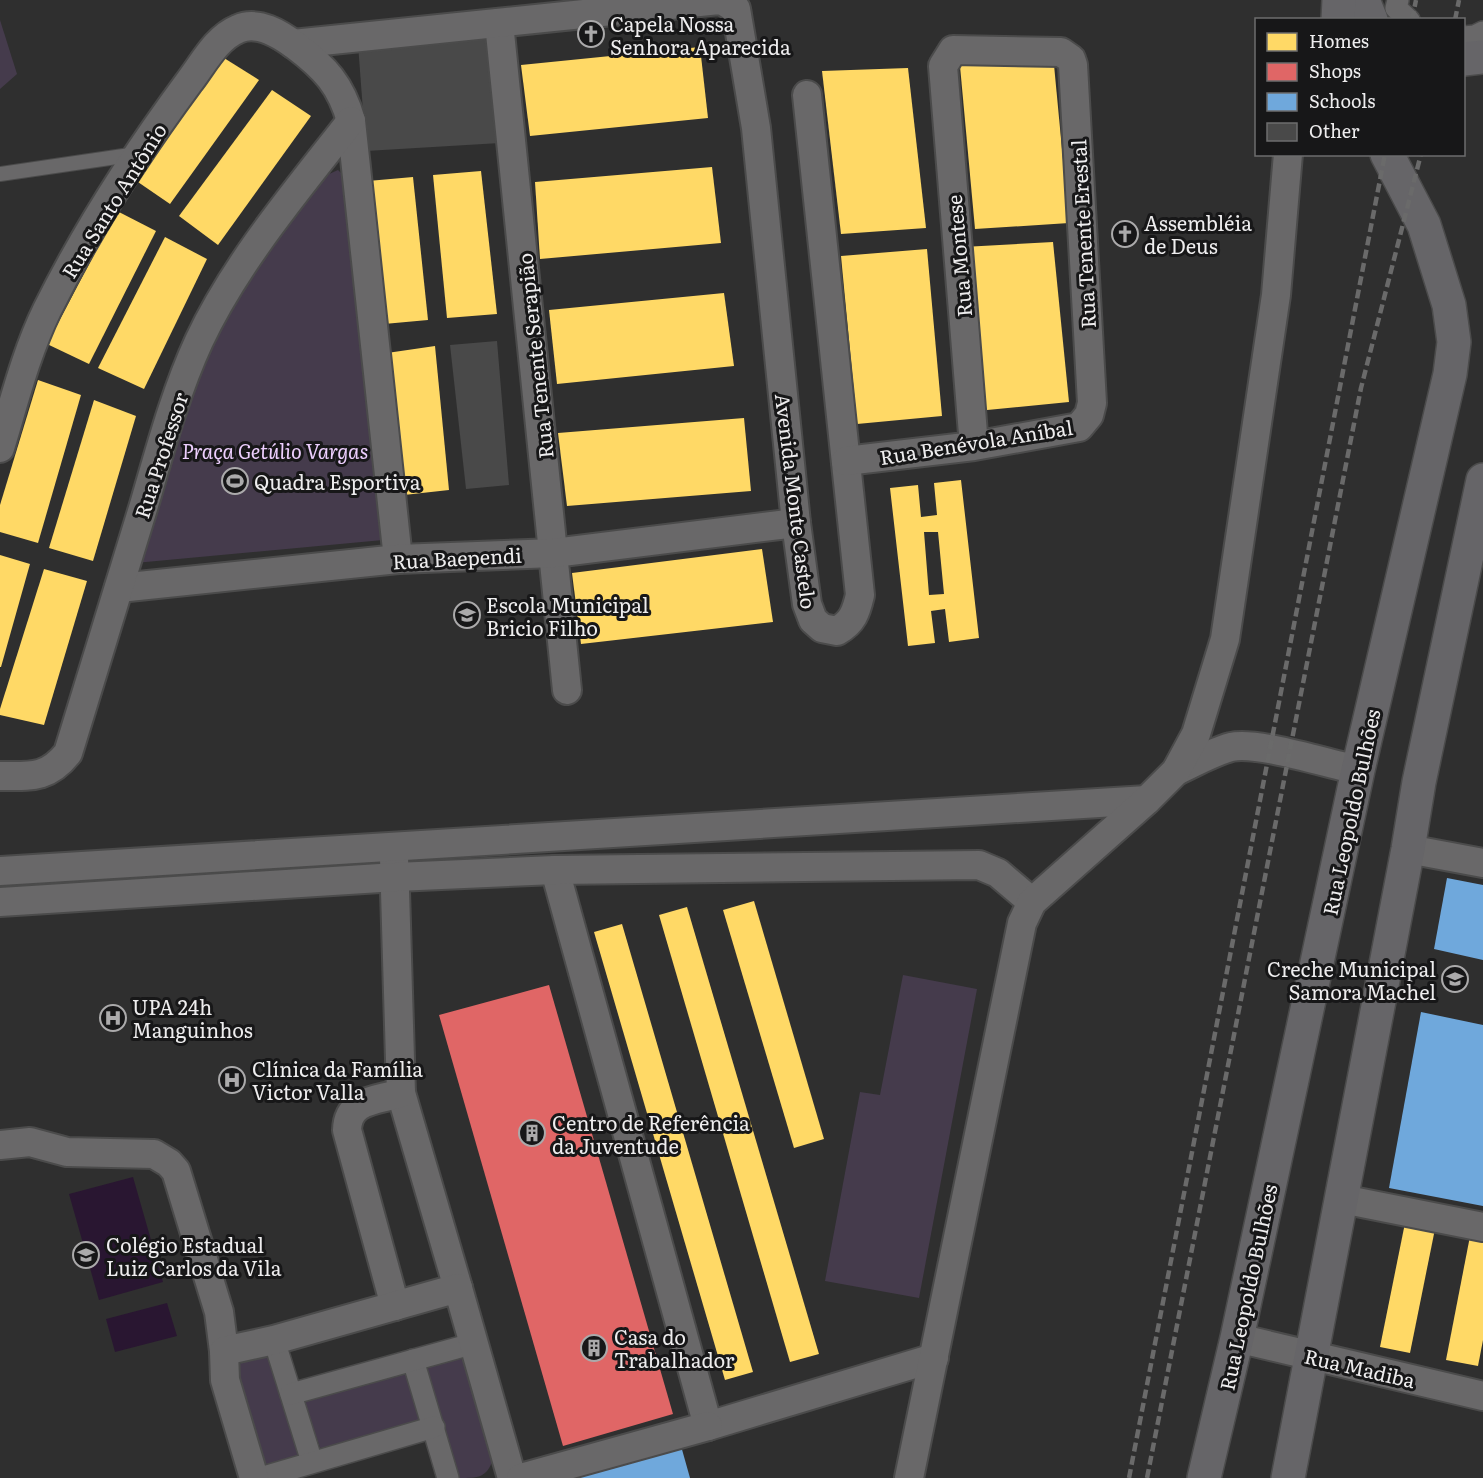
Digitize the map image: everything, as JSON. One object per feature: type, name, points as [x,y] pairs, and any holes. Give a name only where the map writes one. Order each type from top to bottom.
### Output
[{"type":"main road","points":[[1338,18],[1339,0]]},
{"type":"main road","points":[[1363,0],[1370,18]]},
{"type":"main road","points":[[1465,59],[1483,57]]},
{"type":"main road","name":"Rua Leopoldo Bulhões","points":[[1204,1478],[1237,1338],[1358,771],[1450,374],[1454,342],[1449,305],[1424,225],[1388,156]]},
{"type":"main road","points":[[1288,1478],[1419,782],[1483,480]]},
{"type":"street","points":[[293,44],[719,0]]},
{"type":"street","name":"Avenida Monte Castelo","points":[[719,0],[736,9],[756,128],[796,523],[807,604],[813,620],[822,628],[837,631],[848,625],[856,613],[860,595],[807,95]]},
{"type":"street","points":[[1398,0],[1396,8],[1407,18]]},
{"type":"street","name":"Rua Tenente Serapião","points":[[499,22],[567,690]]},
{"type":"street","name":"Rua Santo Antônio","points":[[0,448],[19,383],[47,311],[81,247],[140,154],[219,43],[238,29],[252,26],[275,31],[316,61],[334,81],[345,101],[351,121]]},
{"type":"street","points":[[1465,37],[1483,32]]},
{"type":"street","name":"Rua Tenente Erestal","points":[[943,66],[953,50],[1061,52],[1071,59],[1092,403]]},
{"type":"street","name":"Rua Montese","points":[[943,66],[974,446]]},
{"type":"street","points":[[351,121],[398,559]]},
{"type":"street","name":"Rua Professor","points":[[0,776],[37,776],[59,764],[68,753],[178,396],[199,341],[223,296],[259,242],[351,121]]},
{"type":"street","points":[[909,1478],[1018,935],[1032,902],[1147,800],[1176,771],[1196,734],[1225,639],[1276,295],[1288,156]]},
{"type":"street","name":"Rua Benévola Aníbal","points":[[846,461],[974,446],[1079,427],[1089,415],[1092,403]]},
{"type":"street","name":"Rua Baependi","points":[[119,588],[398,559],[554,553],[796,523]]},
{"type":"street","points":[[1176,771],[1211,754],[1242,746],[1281,752],[1358,771]]},
{"type":"street","points":[[0,871],[1147,800]]},
{"type":"street","points":[[394,847],[401,1093],[475,1343],[512,1478]]},
{"type":"street","points":[[1408,849],[1483,863]]},
{"type":"street","points":[[0,902],[396,877],[555,870],[979,865],[998,873],[1032,902]]},
{"type":"street","points":[[555,870],[708,1426]]},
{"type":"street","points":[[395,1306],[347,1130],[347,1121],[349,1114],[356,1107],[401,1093]]},
{"type":"street","points":[[0,1145],[30,1142],[67,1152],[154,1154],[169,1163],[176,1171],[219,1312],[225,1380],[254,1478]]},
{"type":"street","points":[[1342,1199],[1483,1227]]},
{"type":"street","points":[[224,1351],[274,1340],[458,1288]]},
{"type":"street","name":"Rua Madiba","points":[[1237,1338],[1483,1396]]},
{"type":"street","points":[[274,1340],[312,1462]]},
{"type":"street","points":[[291,1394],[475,1343]]},
{"type":"street","points":[[521,1478],[708,1426],[934,1358]]},
{"type":"street","points":[[413,1360],[448,1478]]},
{"type":"street","points":[[260,1478],[434,1427]]},
{"type":"lane","points":[[0,174],[140,154]]},
{"type":"green space","points":[[0,20],[17,74],[0,89]]},
{"type":"green space","name":"Praça Getúlio Vargas","points":[[338,170],[344,176],[383,540],[135,563],[190,389],[224,315],[269,246],[329,174]]},
{"type":"green space","points":[[903,975],[977,989],[919,1298],[825,1281],[860,1092],[880,1095]]},
{"type":"green space","points":[[271,1351],[304,1460],[265,1472],[238,1376],[239,1365],[246,1358]]},
{"type":"green space","points":[[464,1351],[493,1459],[485,1473],[471,1478],[459,1478],[425,1361]]},
{"type":"green space","points":[[407,1370],[422,1419],[321,1450],[304,1400]]},
{"type":"shaded area","points":[[133,1177],[163,1282],[99,1300],[69,1194]]},
{"type":"shaded area","points":[[167,1303],[177,1336],[115,1352],[106,1319]]},
{"type":"building: Homes","points":[[700,47],[708,118],[530,136],[521,65]]},
{"type":"building: Homes","points":[[224,58],[259,80],[170,204],[135,180]]},
{"type":"building: Homes","points":[[1054,65],[1069,223],[975,229],[960,66]]},
{"type":"building: Homes","points":[[908,68],[926,228],[841,234],[822,71]]},
{"type":"building: Homes","points":[[272,90],[311,116],[218,245],[179,216]]},
{"type":"building: Homes","points":[[712,167],[721,243],[540,259],[535,182]]},
{"type":"building: Homes","points":[[481,171],[497,314],[447,318],[433,175]]},
{"type":"building: Homes","points":[[413,177],[428,320],[384,324],[368,181]]},
{"type":"building: Homes","points":[[117,211],[156,231],[89,364],[47,344]]},
{"type":"building: Homes","points":[[165,237],[207,259],[144,389],[98,368]]},
{"type":"building: Homes","points":[[1053,242],[1069,402],[977,411],[963,247]]},
{"type":"building: Homes","points":[[927,249],[942,416],[857,424],[841,256]]},
{"type":"building: Homes","points":[[724,293],[734,366],[557,384],[549,310]]},
{"type":"building: Homes","points":[[435,346],[449,490],[404,495],[387,353]]},
{"type":"building: Homes","points":[[38,380],[81,395],[38,543],[0,532],[0,505]]},
{"type":"building: Homes","points":[[94,400],[136,416],[93,561],[49,548]]},
{"type":"building: Homes","points":[[744,418],[751,491],[567,506],[558,433]]},
{"type":"building: Homes","points":[[961,480],[979,638],[949,642],[945,609],[931,611],[935,643],[908,646],[890,488],[918,485],[921,517],[937,515],[934,483]],"holes":[[[924,532],[938,532],[944,594],[929,595]]]},
{"type":"building: Homes","points":[[762,549],[773,622],[581,644],[572,573]]},
{"type":"building: Homes","points":[[0,555],[30,564],[1,667],[0,667]]},
{"type":"building: Homes","points":[[44,569],[87,581],[44,725],[0,715],[0,709]]},
{"type":"building: Homes","points":[[754,901],[824,1139],[794,1148],[723,910]]},
{"type":"building: Homes","points":[[687,907],[819,1354],[790,1362],[659,915]]},
{"type":"building: Homes","points":[[622,924],[753,1372],[725,1380],[594,932]]},
{"type":"building: Homes","points":[[1406,1218],[1436,1224],[1410,1353],[1380,1347]]},
{"type":"building: Homes","points":[[1471,1231],[1483,1233],[1483,1340],[1478,1366],[1446,1360]]},
{"type":"building: Shops","name":"Centro de Referência da Juventude","points":[[549,985],[673,1414],[563,1446],[439,1015]]},
{"type":"building: Schools","points":[[1447,878],[1483,885],[1483,960],[1434,949]]},
{"type":"building: Schools","points":[[1421,1012],[1483,1025],[1483,1206],[1389,1188]]},
{"type":"building: Schools","points":[[681,1446],[690,1478],[568,1478]]},
{"type":"building: Other","points":[[491,32],[500,143],[366,151],[358,44]]},
{"type":"building: Other","points":[[497,341],[509,485],[466,489],[450,345]]},
{"type":"railway","points":[[1412,18],[1416,0]]},
{"type":"railway","points":[[1455,18],[1459,0]]},
{"type":"railway","points":[[1129,1478],[1385,156]]},
{"type":"railway","points":[[1147,1478],[1361,388],[1420,156]]},
{"type":"place","name":"Capela Nossa Senhora Aparecida","points":[[591,34]]},
{"type":"place","name":"Assembléia de Deus","points":[[1125,234]]},
{"type":"place","name":"Quadra Esportiva","points":[[235,481]]},
{"type":"place","name":"Escola Municipal Bricio Filho","points":[[467,615]]},
{"type":"place","name":"Creche Municipal Samora Machel","points":[[1455,979]]},
{"type":"place","name":"UPA 24h Manguinhos","points":[[113,1018]]},
{"type":"place","name":"Clínica da Família Victor Valla","points":[[232,1080]]},
{"type":"place","name":"Centro de Referência da Juventude","points":[[532,1133]]},
{"type":"place","name":"Colégio Estadual Luiz Carlos da Vila","points":[[86,1255]]},
{"type":"place","name":"Casa do Trabalhador","points":[[594,1348]]}]
